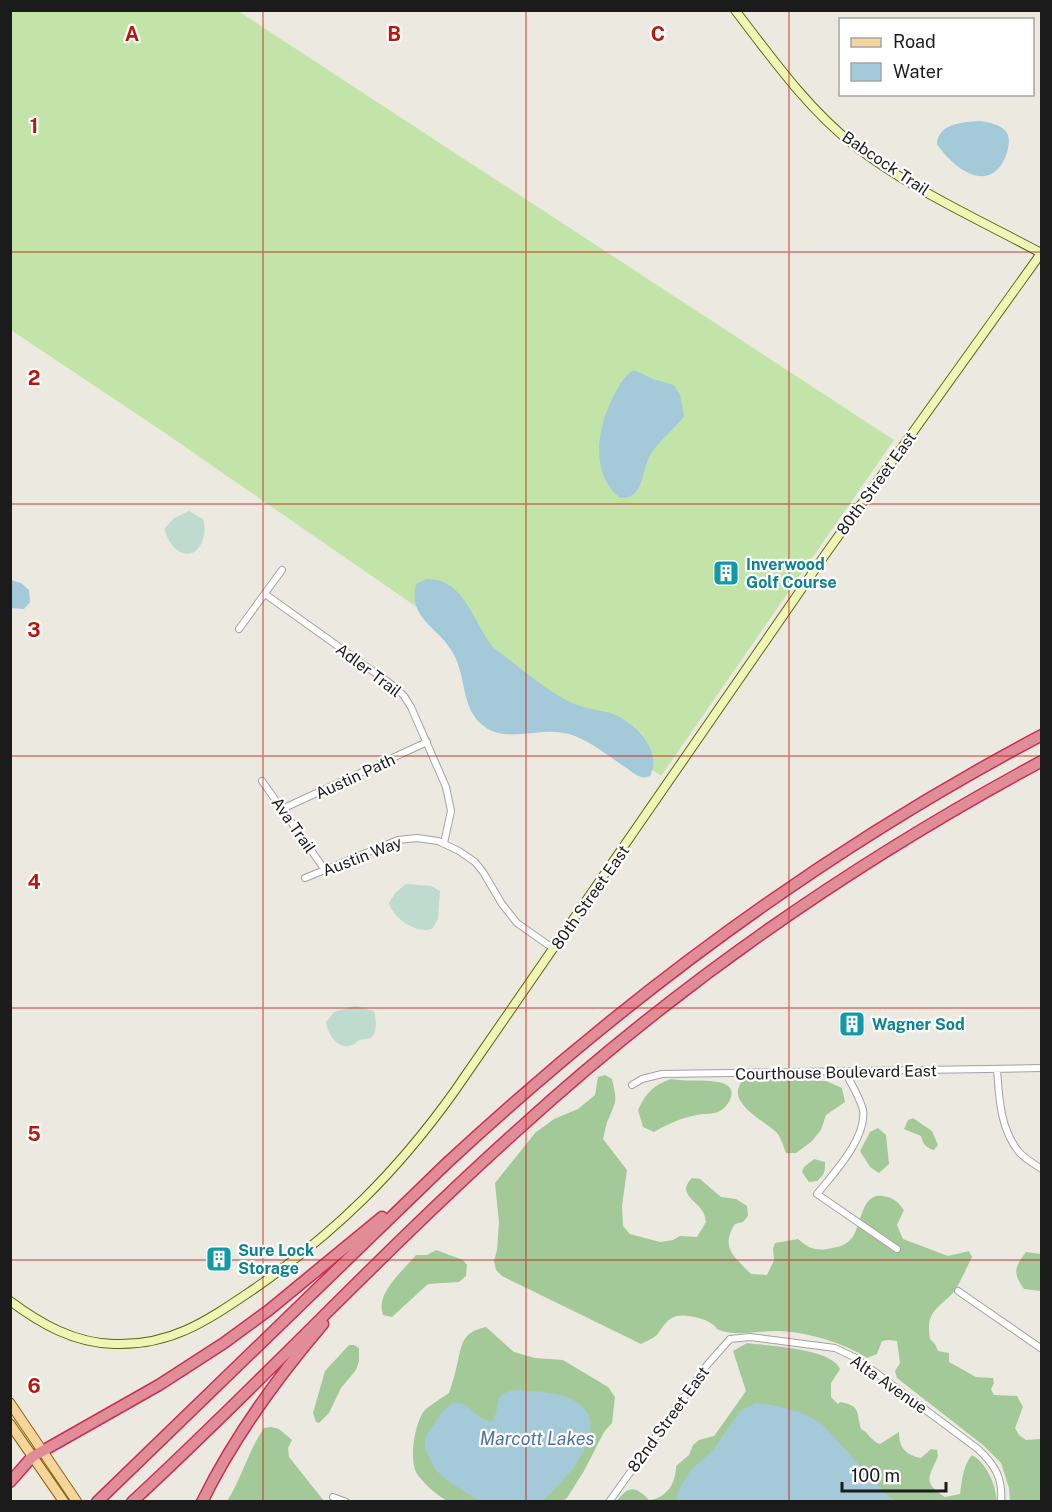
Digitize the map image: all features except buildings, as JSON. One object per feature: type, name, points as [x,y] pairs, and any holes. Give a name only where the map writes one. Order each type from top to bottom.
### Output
[{"type":"highway","points":[[97,1502],[447,1163],[502,1112],[610,1020],[741,920],[881,827],[1041,735]]},
{"type":"highway","points":[[132,1502],[521,1126],[598,1060],[672,1000],[814,898],[916,833],[1041,761]]},
{"type":"highway","points":[[10,1482],[33,1457],[43,1450],[159,1385],[224,1343],[301,1284],[447,1163]]},
{"type":"highway","points":[[202,1502],[233,1445],[290,1365],[341,1304],[459,1185]]},
{"type":"main road","points":[[10,1403],[77,1502]]},
{"type":"main road","points":[[10,1424],[64,1502]]},
{"type":"street","name":"Babcock Trail","points":[[735,10],[784,73],[821,115],[854,145],[909,182],[1041,253]]},
{"type":"street","name":"80th Street East","points":[[10,1301],[60,1332],[86,1340],[112,1344],[142,1343],[173,1336],[196,1326],[222,1310],[317,1242],[352,1211],[402,1160],[438,1114],[833,544],[1041,253]]},
{"type":"street","points":[[239,629],[282,570]]},
{"type":"street","name":"Adler Trail","points":[[265,594],[400,691],[407,700],[428,742],[449,797],[450,822],[444,843]]},
{"type":"street","name":"Austin Path","points":[[282,809],[428,742]]},
{"type":"street","name":"Ava Trail","points":[[262,781],[325,870]]},
{"type":"street","name":"Austin Way","points":[[305,878],[398,840],[417,838],[444,843],[475,862],[517,923],[554,949]]},
{"type":"street","name":"Courthouse Boulevard East","points":[[632,1085],[642,1079],[662,1074],[1041,1068]]},
{"type":"street","points":[[997,1069],[999,1104],[1005,1126],[1019,1152],[1041,1169]]},
{"type":"street","points":[[845,1072],[862,1109],[862,1130],[818,1194],[897,1249]]},
{"type":"street","points":[[958,1291],[1041,1349]]},
{"type":"street","name":"Alta Avenue","points":[[730,1339],[750,1337],[835,1348],[856,1358],[978,1449],[995,1465],[1002,1491],[1001,1502]]},
{"type":"street","name":"82nd Street East","points":[[609,1502],[707,1365],[730,1339]]},
{"type":"street","points":[[333,1497],[346,1502]]},
{"type":"green space","points":[[10,11],[238,11],[894,440],[661,776],[165,433],[11,330]]},
{"type":"green space","points":[[189,511],[203,519],[204,533],[203,540],[196,551],[184,553],[172,546],[164,529],[174,518]]},
{"type":"green space","points":[[406,884],[431,886],[440,891],[438,919],[432,929],[412,927],[391,909],[389,903],[395,893]]},
{"type":"green space","points":[[355,1006],[374,1011],[376,1022],[373,1036],[352,1045],[342,1045],[331,1036],[326,1022],[334,1012]]},
{"type":"green space","points":[[605,1075],[612,1079],[615,1100],[603,1139],[627,1170],[622,1206],[623,1226],[630,1234],[660,1242],[673,1240],[680,1236],[697,1237],[706,1222],[703,1212],[687,1193],[686,1188],[692,1178],[700,1179],[721,1197],[736,1199],[747,1206],[748,1216],[743,1222],[735,1224],[729,1239],[729,1246],[735,1257],[751,1274],[767,1275],[774,1260],[775,1243],[798,1239],[811,1248],[822,1249],[846,1243],[855,1233],[866,1205],[875,1196],[892,1199],[904,1210],[897,1225],[903,1239],[948,1256],[969,1251],[972,1257],[959,1283],[930,1318],[930,1339],[938,1351],[949,1353],[949,1362],[976,1377],[993,1378],[994,1383],[991,1389],[994,1395],[1017,1396],[1023,1407],[1015,1428],[1026,1440],[1041,1439],[1041,1501],[1010,1501],[1009,1488],[1001,1463],[983,1445],[897,1378],[895,1371],[900,1363],[897,1341],[882,1341],[877,1354],[867,1358],[847,1347],[814,1336],[780,1331],[726,1332],[705,1320],[690,1316],[677,1316],[670,1319],[657,1335],[641,1344],[502,1276],[496,1270],[494,1261],[499,1222],[495,1183],[535,1133],[554,1119],[578,1109],[595,1095],[598,1077]]},
{"type":"green space","points":[[671,1079],[721,1083],[730,1088],[730,1101],[720,1111],[685,1118],[654,1132],[643,1127],[638,1110],[651,1090]]},
{"type":"green space","points":[[743,1080],[826,1081],[842,1088],[845,1102],[826,1115],[821,1130],[811,1142],[796,1153],[786,1153],[777,1133],[747,1110],[738,1096],[738,1088]]},
{"type":"green space","points":[[913,1118],[932,1131],[938,1145],[934,1150],[925,1145],[921,1136],[904,1129],[908,1120]]},
{"type":"green space","points":[[878,1128],[886,1135],[889,1164],[879,1173],[870,1167],[860,1151],[870,1132]]},
{"type":"green space","points":[[814,1159],[825,1162],[825,1169],[817,1181],[809,1182],[802,1172],[804,1167]]},
{"type":"green space","points":[[436,1250],[463,1260],[467,1265],[466,1276],[459,1282],[428,1284],[392,1317],[383,1315],[383,1299],[386,1291],[398,1275],[416,1255],[427,1255]]},
{"type":"green space","points":[[1026,1252],[1041,1254],[1041,1291],[1024,1289],[1016,1274],[1017,1266]]},
{"type":"green space","points":[[486,1327],[514,1352],[535,1358],[563,1360],[608,1387],[615,1397],[612,1423],[604,1432],[584,1471],[563,1501],[447,1501],[422,1481],[416,1472],[413,1449],[416,1430],[422,1414],[449,1393],[464,1340],[472,1332]]},
{"type":"green space","points":[[747,1343],[813,1352],[835,1362],[840,1369],[831,1383],[831,1397],[838,1404],[840,1402],[855,1408],[861,1429],[874,1441],[880,1444],[899,1432],[904,1450],[911,1455],[921,1458],[931,1449],[937,1450],[938,1456],[930,1475],[930,1483],[945,1497],[960,1494],[965,1468],[972,1455],[982,1463],[990,1476],[997,1502],[616,1502],[624,1493],[632,1489],[640,1492],[649,1500],[661,1496],[672,1484],[676,1466],[689,1455],[693,1445],[699,1440],[714,1436],[746,1391],[733,1351]]},
{"type":"green space","points":[[349,1345],[359,1348],[356,1370],[341,1388],[329,1413],[319,1423],[316,1422],[313,1413],[325,1371]]},
{"type":"green space","points":[[264,1428],[279,1429],[292,1440],[288,1448],[289,1457],[324,1501],[227,1501],[258,1437]]},
{"type":"water","points":[[980,121],[1000,126],[1008,135],[1009,140],[1006,156],[998,169],[989,175],[980,176],[961,169],[937,144],[938,137],[947,128],[960,123]]},
{"type":"water","points":[[634,370],[674,385],[680,395],[684,416],[652,452],[639,488],[628,497],[620,498],[610,488],[600,464],[600,437],[612,399],[624,379]]},
{"type":"water","points":[[426,579],[450,586],[459,594],[494,648],[539,682],[571,703],[610,713],[636,729],[650,747],[653,757],[650,776],[639,776],[593,745],[575,736],[551,732],[505,734],[485,727],[477,720],[471,711],[453,653],[420,615],[416,606],[416,584]]},
{"type":"water","points":[[11,580],[21,583],[29,590],[30,602],[24,609],[11,608]]},
{"type":"water","name":"Marcott Lakes","points":[[514,1390],[552,1393],[573,1400],[586,1410],[590,1423],[589,1437],[574,1467],[541,1501],[479,1501],[445,1479],[436,1470],[425,1450],[425,1437],[442,1412],[453,1403],[468,1407],[491,1422],[499,1399]]},
{"type":"water","points":[[756,1403],[790,1409],[822,1424],[882,1490],[895,1501],[676,1501],[678,1490],[691,1470],[714,1449],[740,1411]]},
{"type":"place","name":"Inverwood Golf Course","points":[[726,573]]},
{"type":"place","name":"Wagner Sod","points":[[852,1024]]},
{"type":"place","name":"Sure Lock Storage","points":[[219,1259]]}]
